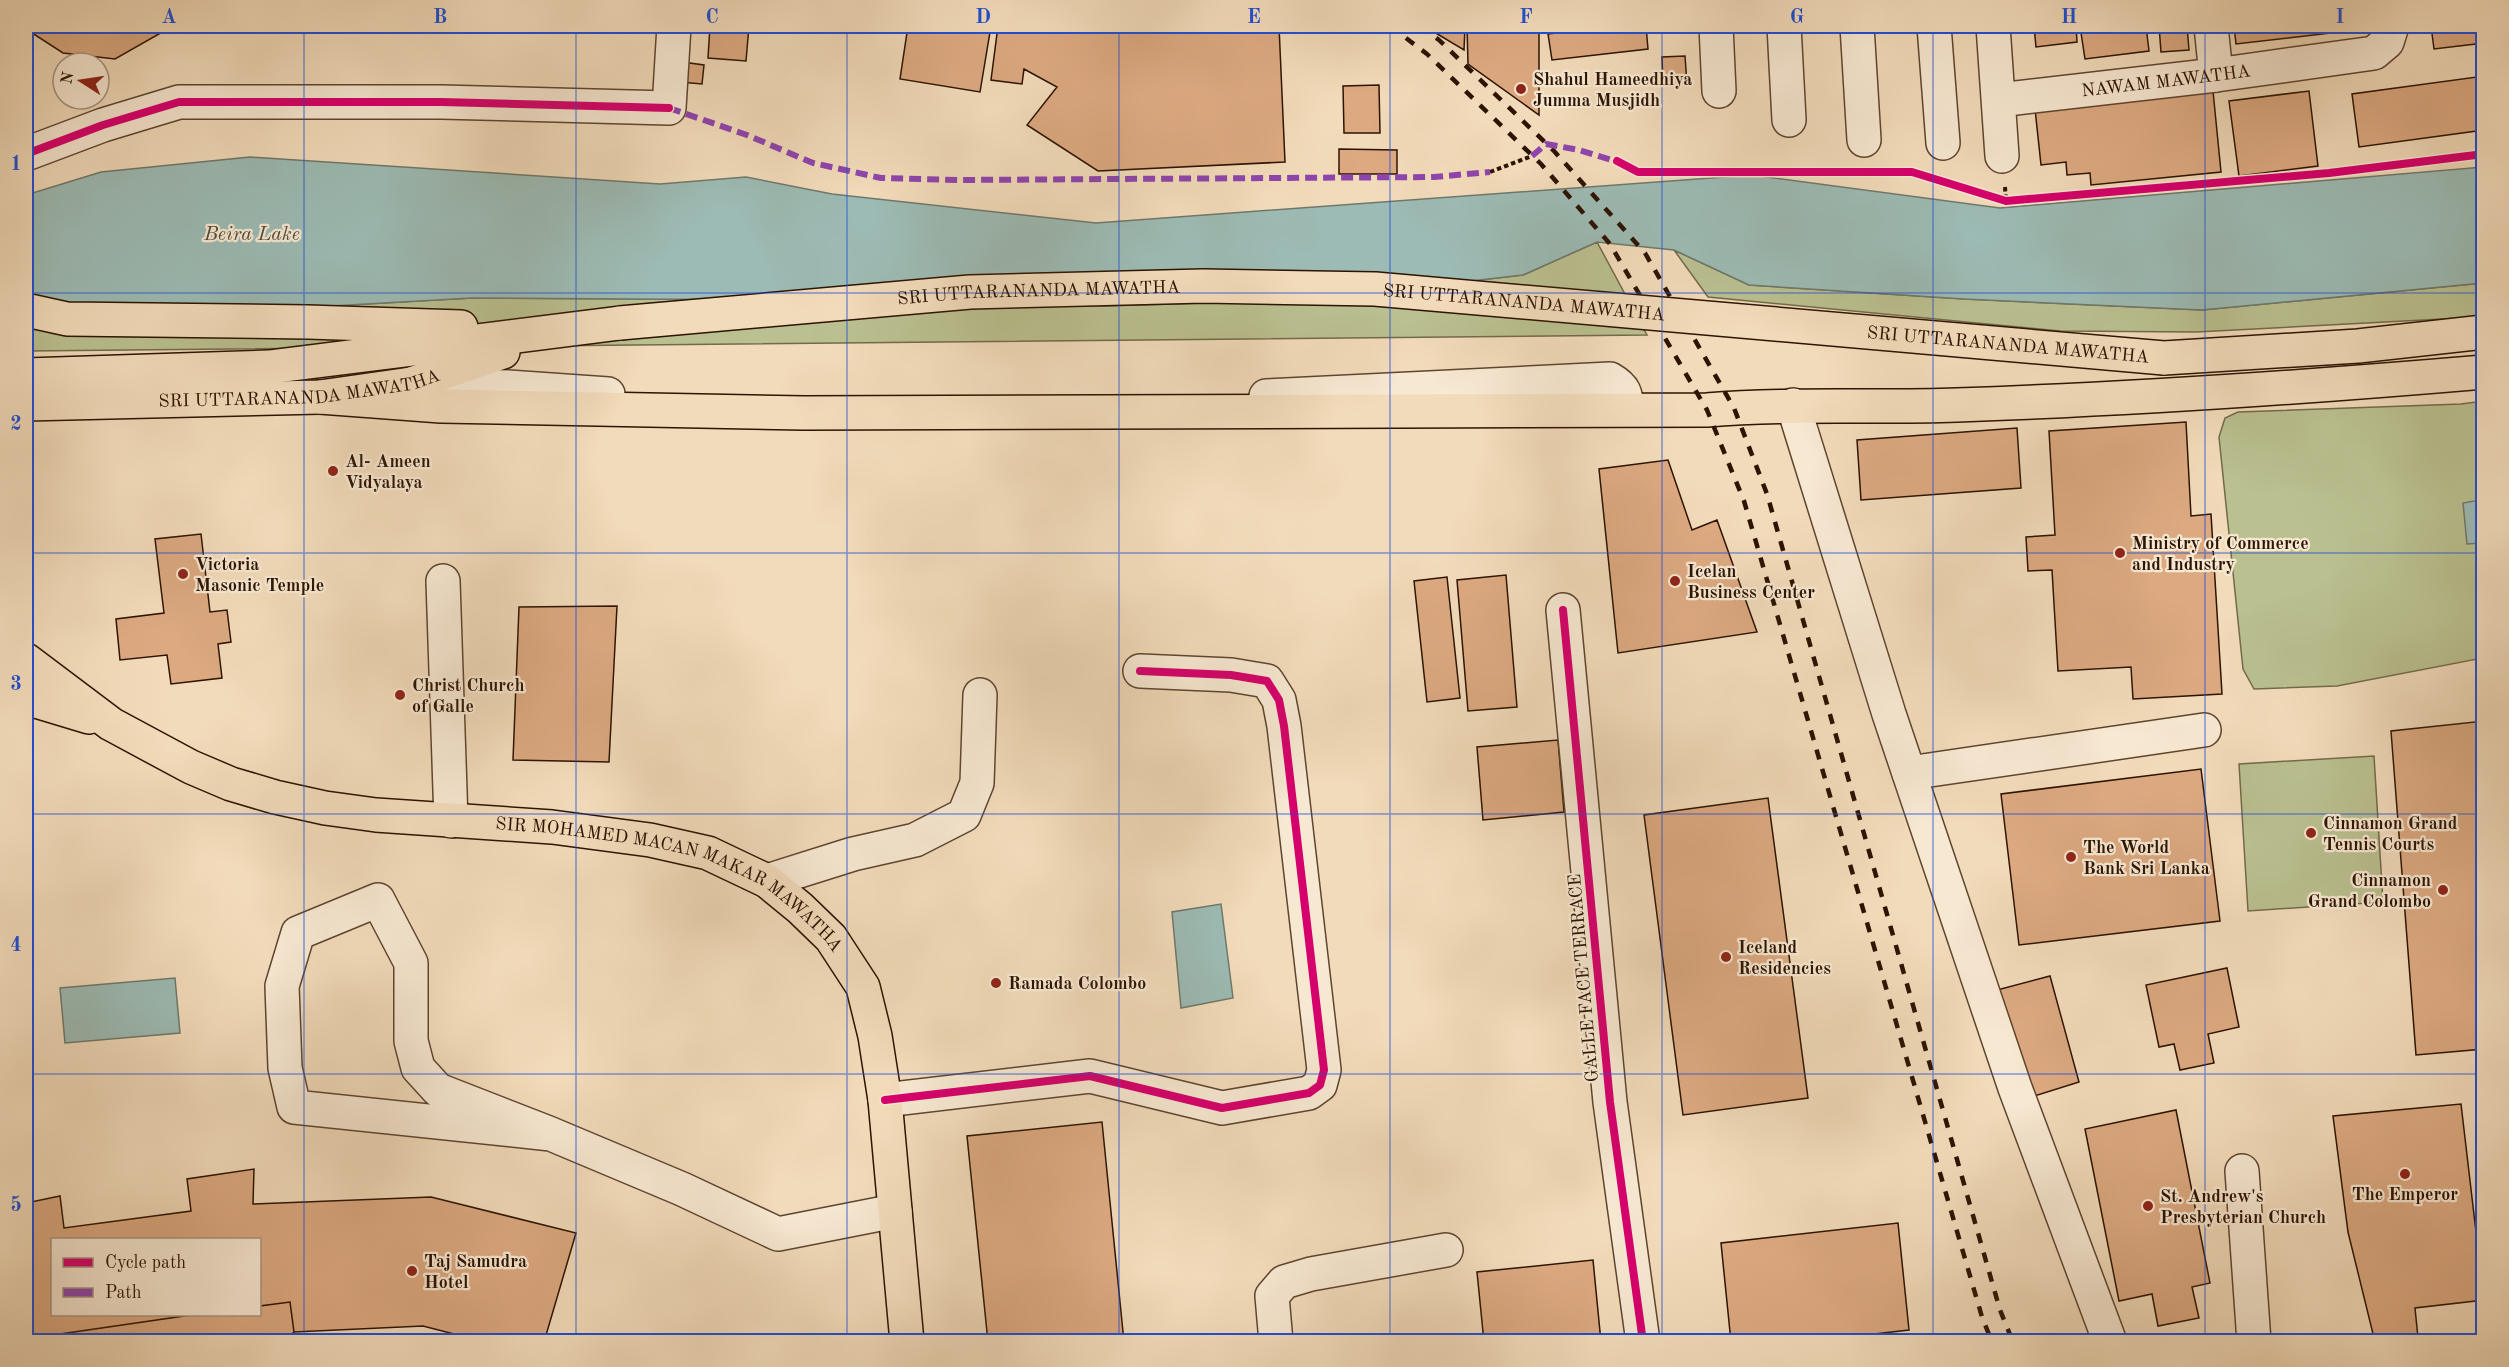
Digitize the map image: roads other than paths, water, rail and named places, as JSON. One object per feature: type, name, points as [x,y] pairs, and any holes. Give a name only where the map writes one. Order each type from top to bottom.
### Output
[{"type":"main road","name":"SRI UTTARANANDA MAWATHA","points":[[26,375],[269,367],[620,323],[970,292],[1203,286],[1375,289],[2164,358],[2358,346],[2484,332]]},
{"type":"main road","points":[[26,310],[67,319],[309,322],[564,331]]},
{"type":"main road","name":"SRI UTTARANANDA MAWATHA","points":[[26,405],[320,397],[411,384],[564,331]]},
{"type":"main road","points":[[320,397],[441,406],[804,413],[1707,410],[1793,405],[1956,405],[2307,387],[2484,372]]},
{"type":"main road","name":"SIR MOHAMED MACAN MAKAR MAWATHA","points":[[26,660],[111,724],[191,767],[231,784],[275,797],[366,813],[552,827],[650,840],[708,853],[766,881],[800,908],[831,938],[863,987],[875,1036],[885,1100],[907,1341]]},
{"type":"main road","name":"SIR MOHAMED MACAN MAKAR MAWATHA","points":[[26,698],[111,724]]},
{"type":"street","points":[[26,154],[103,125],[179,102],[441,102],[669,108],[674,26]]},
{"type":"street","points":[[1716,26],[1719,91]]},
{"type":"street","points":[[1784,26],[1789,120]]},
{"type":"street","points":[[1857,26],[1864,140]]},
{"type":"street","points":[[1934,26],[1943,143]]},
{"type":"street","points":[[1993,26],[2002,156]]},
{"type":"street","points":[[2211,26],[2216,75]]},
{"type":"street","name":"NAWAM MAWATHA","points":[[1998,100],[2216,75],[2374,53],[2387,42],[2392,26]]},
{"type":"street","points":[[411,384],[508,387],[587,394],[1134,399],[1294,396],[1611,380],[1622,386],[1627,397],[1626,409]]},
{"type":"street","points":[[1793,405],[1909,773],[2015,1088],[2110,1341]]},
{"type":"street","points":[[443,581],[451,821]]},
{"type":"street","name":"GALLE FACE TERRACE","points":[[1563,610],[1610,1102],[1643,1341]]},
{"type":"street","points":[[885,1100],[1090,1076],[1222,1108],[1309,1093],[1320,1085],[1324,1070],[1284,726],[1279,700],[1267,681],[1231,675],[1140,671]]},
{"type":"street","points":[[766,881],[853,854],[915,840],[964,815],[977,783],[980,695]]},
{"type":"street","points":[[1909,773],[2204,730]]},
{"type":"street","points":[[551,1134],[294,1107],[285,1068],[282,987],[298,933],[378,900],[411,963],[411,1041],[418,1068],[438,1090],[551,1134],[778,1234],[895,1211]]},
{"type":"street","points":[[2242,1171],[2254,1341]]},
{"type":"street","points":[[1276,1341],[1272,1296],[1284,1282],[1311,1274],[1446,1250]]},
{"type":"water","name":"Beira Lake","points":[[250,157],[660,184],[746,177],[832,194],[1096,223],[1752,175],[2000,208],[2483,167],[2483,283],[2202,310],[1964,299],[1749,285],[1674,250],[1597,242],[1523,275],[1349,295],[1206,303],[992,306],[819,300],[472,298],[313,307],[26,316],[26,195],[101,172]]},
{"type":"water","points":[[2478,479],[2483,479],[2483,559],[2482,543],[2467,544],[2463,503],[2480,500]]},
{"type":"water","points":[[1221,904],[1233,998],[1181,1008],[1172,912]]},
{"type":"water","points":[[175,978],[180,1033],[65,1043],[60,988]]},
{"type":"railway","points":[[1390,26],[1427,54],[1541,164],[1610,244],[1707,410],[1744,501],[1982,1317],[1992,1342]]},
{"type":"railway","points":[[1420,26],[1439,40],[1554,151],[1645,253],[1734,408],[1767,494],[2000,1310],[2013,1342]]},
{"type":"place","name":"Shahul Hameedhiya Jumma Musjidh","points":[[1521,89]]},
{"type":"place","name":"Al- Ameen Vidyalaya","points":[[333,471]]},
{"type":"place","name":"Ministry of Commerce and Industry","points":[[2120,553]]},
{"type":"place","name":"Victoria Masonic Temple","points":[[183,574]]},
{"type":"place","name":"Icelan Business Center","points":[[1675,581]]},
{"type":"place","name":"Christ Church of Galle","points":[[400,695]]},
{"type":"place","name":"Cinnamon Grand Tennis Courts","points":[[2311,833]]},
{"type":"place","name":"The World Bank Sri Lanka","points":[[2071,857]]},
{"type":"place","name":"Cinnamon Grand Colombo","points":[[2443,890]]},
{"type":"place","name":"Iceland Residencies","points":[[1726,957]]},
{"type":"place","name":"Ramada Colombo","points":[[996,983]]},
{"type":"place","name":"The Emperor","points":[[2405,1174]]},
{"type":"place","name":"St. Andrew's Presbyterian Church","points":[[2148,1206]]},
{"type":"place","name":"Taj Samudra Hotel","points":[[412,1271]]}]
